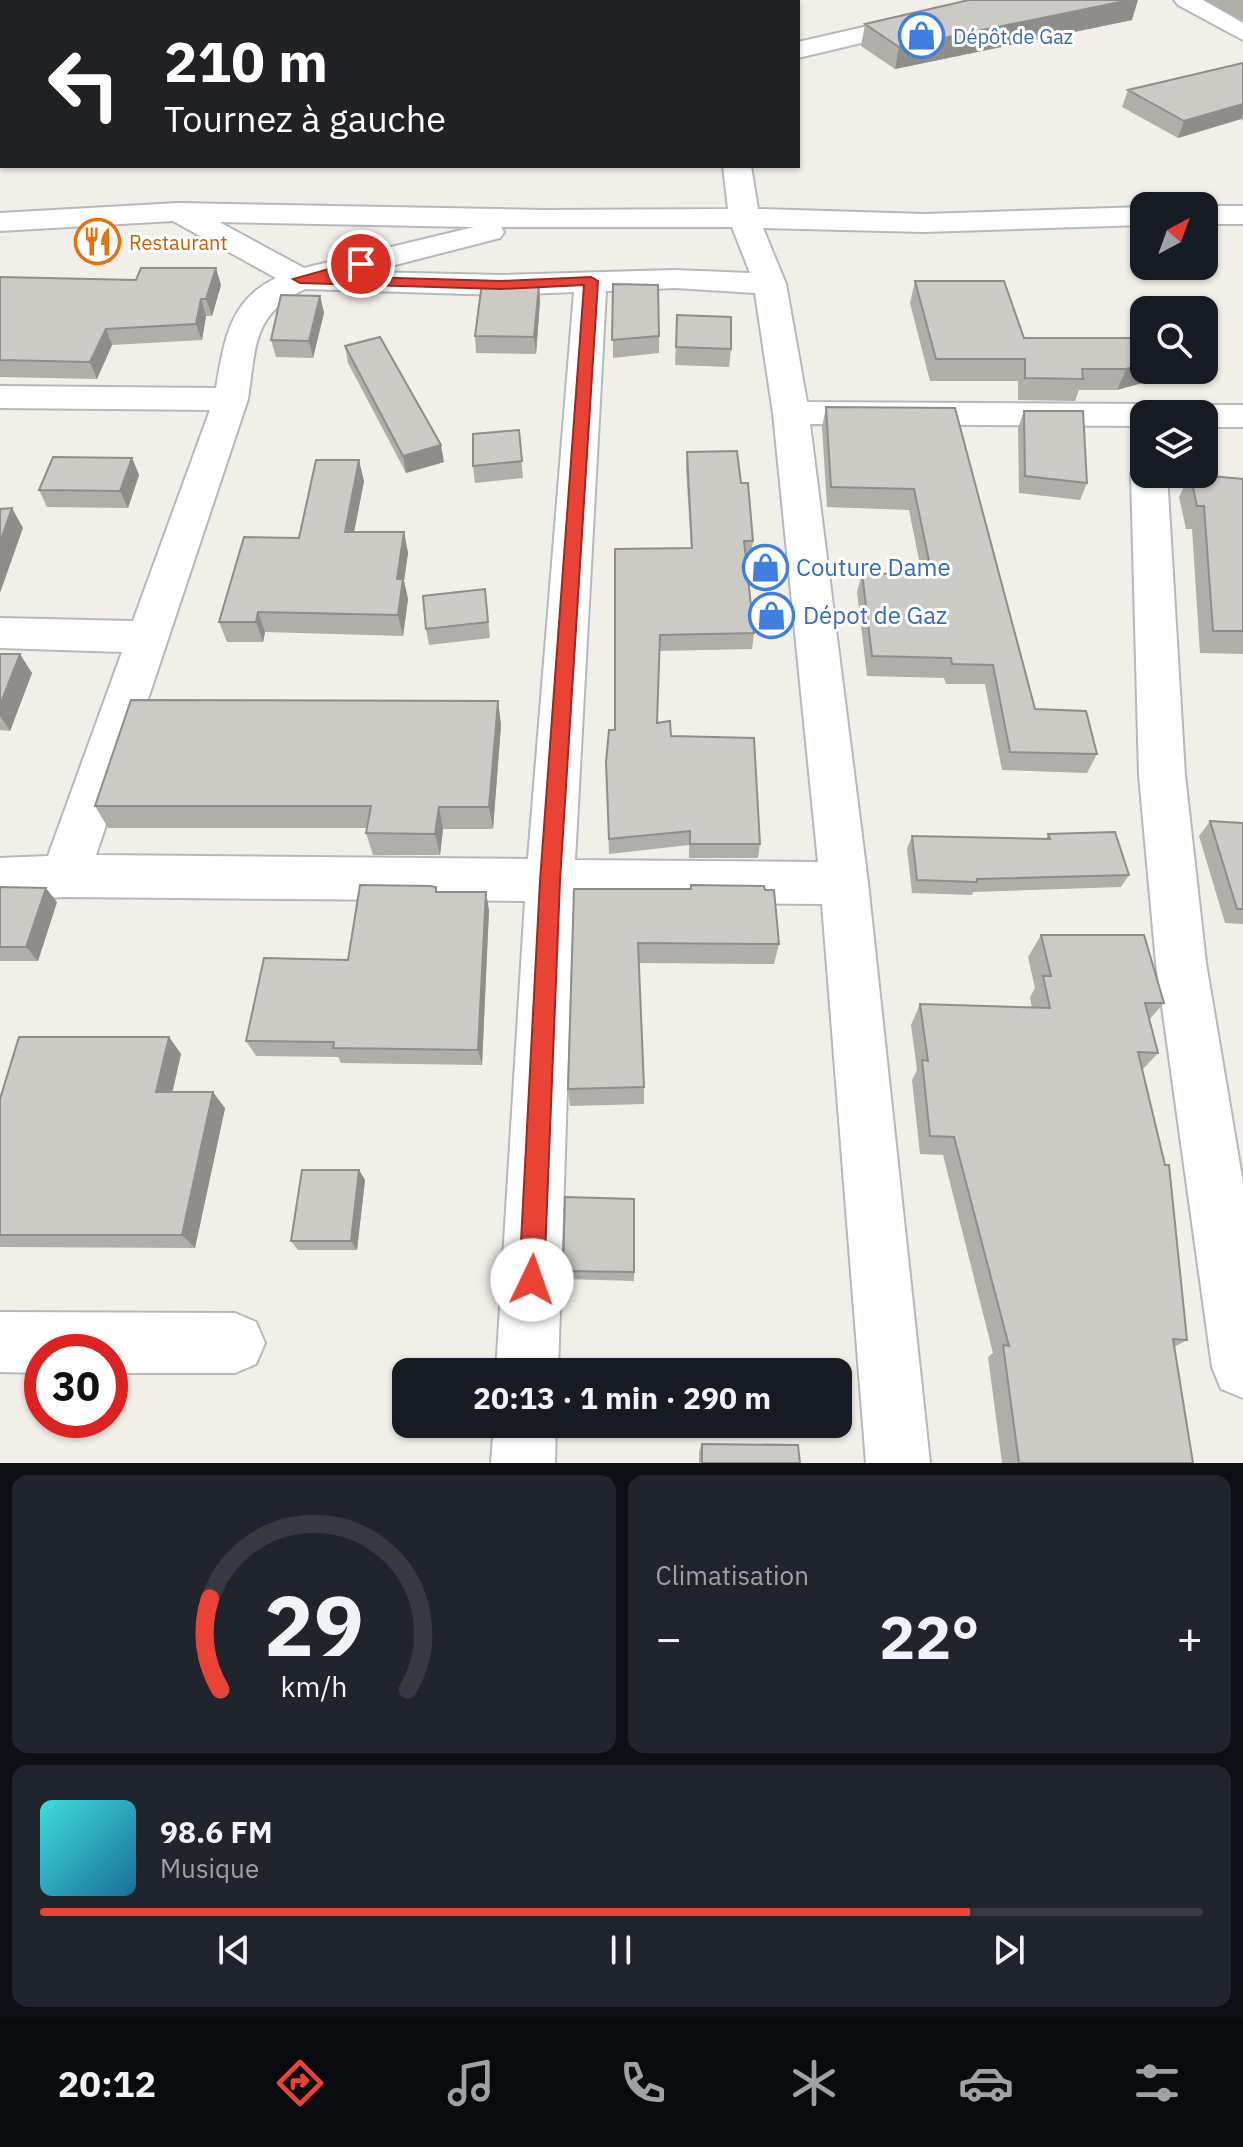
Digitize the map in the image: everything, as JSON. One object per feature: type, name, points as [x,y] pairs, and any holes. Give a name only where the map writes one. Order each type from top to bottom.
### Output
[{"type":"street","points":[[800,50],[1013,0]]},
{"type":"street","points":[[1186,0],[1243,33]]},
{"type":"street","points":[[737,168],[744,218],[770,284],[791,413],[844,883],[898,1463]]},
{"type":"street","points":[[0,222],[178,212],[924,223],[1130,216]]},
{"type":"street","points":[[178,212],[300,279],[501,285],[675,279],[770,284]]},
{"type":"street","points":[[1218,215],[1243,215]]},
{"type":"street","points":[[65,876],[231,399],[245,322],[257,302],[274,289],[300,279],[544,219]]},
{"type":"street","points":[[528,1358],[550,881],[591,281]]},
{"type":"street","points":[[0,397],[231,399]]},
{"type":"street","points":[[791,413],[1130,415]]},
{"type":"street","points":[[1218,416],[1243,416]]},
{"type":"street","points":[[1150,488],[1162,775],[1176,916],[1243,1367]]},
{"type":"street","points":[[0,633],[146,637]]},
{"type":"street","points":[[0,879],[65,876],[844,883]]},
{"type":"street","points":[[0,1342],[235,1343]]},
{"type":"street","points":[[523,1463],[524,1438]]},
{"type":"building","points":[[969,0],[1130,0],[899,47],[865,24]]},
{"type":"building","points":[[1243,63],[1243,104],[1184,121],[1128,90]]},
{"type":"building","points":[[141,268],[216,268],[206,299],[201,299],[196,324],[106,329],[90,362],[0,360],[0,277],[136,280]]},
{"type":"building","points":[[915,281],[1004,281],[1024,338],[1130,338],[1130,368],[1082,369],[1083,379],[1025,378],[1025,359],[936,359]]},
{"type":"building","points":[[482,283],[539,284],[534,337],[475,336]]},
{"type":"building","points":[[613,284],[658,285],[659,336],[612,340]]},
{"type":"building","points":[[281,295],[320,296],[309,341],[271,340]]},
{"type":"building","points":[[677,315],[731,317],[731,349],[676,347]]},
{"type":"building","points":[[380,337],[441,445],[403,456],[345,346]]},
{"type":"building","points":[[826,407],[955,408],[1035,709],[1086,711],[1097,754],[1010,752],[993,665],[952,664],[951,658],[872,656],[862,573],[932,575],[914,489],[831,487]]},
{"type":"building","points":[[1024,411],[1083,411],[1087,483],[1025,476]]},
{"type":"building","points":[[519,430],[522,461],[473,466],[473,434]]},
{"type":"building","points":[[737,451],[741,483],[748,483],[753,541],[744,541],[754,633],[660,635],[657,723],[670,721],[671,736],[754,738],[760,844],[690,844],[690,831],[609,839],[606,762],[609,730],[615,730],[615,549],[692,548],[687,452]]},
{"type":"building","points":[[53,457],[132,458],[120,491],[39,490]]},
{"type":"building","points":[[316,460],[359,460],[345,532],[404,532],[397,579],[403,579],[398,615],[258,612],[256,622],[219,622],[244,537],[299,538]]},
{"type":"building","points":[[1218,477],[1243,479],[1243,631],[1213,631],[1204,506],[1197,506],[1193,488],[1218,488]]},
{"type":"building","points":[[12,508],[0,542],[0,509]]},
{"type":"building","points":[[485,589],[488,622],[426,629],[423,596]]},
{"type":"building","points":[[0,654],[20,654],[0,705]]},
{"type":"building","points":[[131,700],[498,701],[489,807],[439,807],[435,834],[366,833],[371,806],[95,806]]},
{"type":"building","points":[[1210,821],[1243,823],[1243,909],[1237,909]]},
{"type":"building","points":[[1115,832],[1129,875],[977,879],[977,882],[917,880],[912,836],[1050,839],[1048,834]]},
{"type":"building","points":[[360,885],[430,886],[436,887],[436,892],[486,892],[478,1050],[333,1048],[334,1042],[246,1041],[264,958],[348,960]]},
{"type":"building","points":[[691,885],[764,886],[765,890],[774,890],[779,944],[638,943],[644,1087],[568,1089],[574,889],[691,889]]},
{"type":"building","points":[[0,887],[46,888],[26,947],[0,947]]},
{"type":"building","points":[[1041,935],[1144,935],[1164,1003],[1145,1003],[1158,1053],[1138,1052],[1165,1165],[1169,1165],[1187,1340],[1173,1339],[1193,1463],[1019,1463],[1003,1345],[1009,1346],[954,1137],[930,1136],[922,1060],[928,1061],[920,1004],[1050,1008],[1043,976],[1051,976]]},
{"type":"building","points":[[19,1037],[169,1037],[156,1092],[213,1092],[182,1235],[0,1235],[0,1099]]},
{"type":"building","points":[[302,1170],[359,1170],[351,1241],[291,1241]]},
{"type":"building","points":[[565,1197],[634,1199],[634,1272],[563,1271]]},
{"type":"building","points":[[702,1444],[798,1445],[800,1463],[702,1463]]},
{"type":"place","name":"Dépôt de Gaz","points":[[922,36]]},
{"type":"place","name":"Restaurant","points":[[98,242]]},
{"type":"place","name":"Couture Dame","points":[[765,567]]},
{"type":"place","name":"Dépot de Gaz","points":[[772,615]]},
{"type":"route","points":[[361,264],[300,279],[501,285],[591,281],[550,881],[532,1280]]}]
